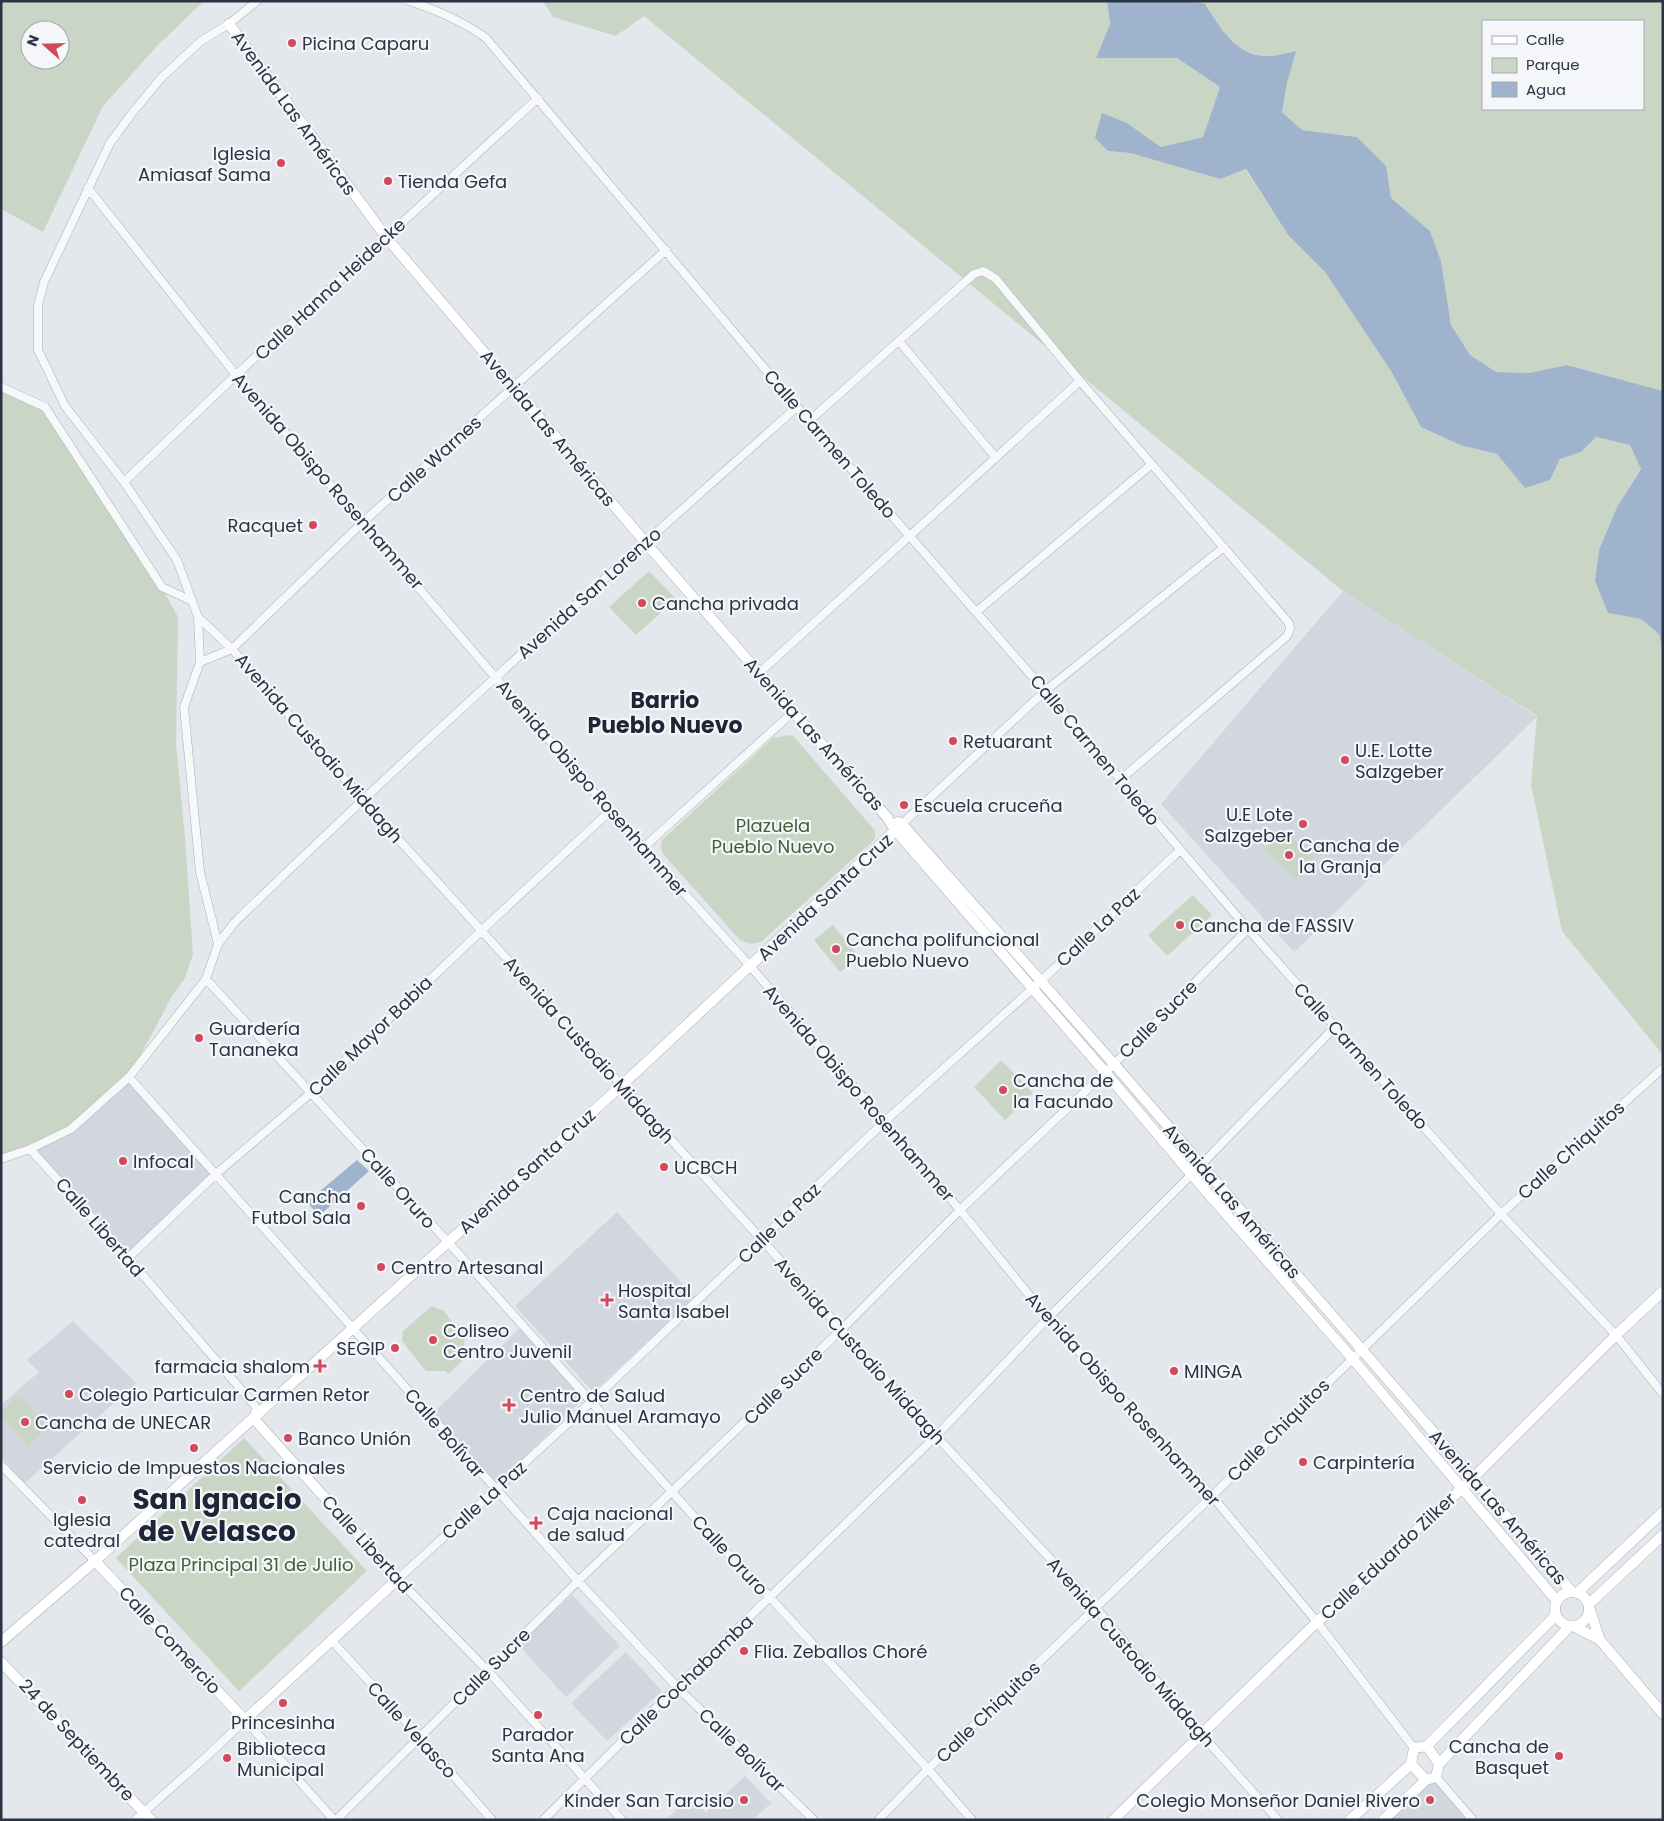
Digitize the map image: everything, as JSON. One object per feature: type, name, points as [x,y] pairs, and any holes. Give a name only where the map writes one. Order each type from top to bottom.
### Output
[{"type":"main road","name":"Avenida Las Américas","points":[[229,24],[386,237],[645,542],[793,712],[1041,981],[1362,1349],[1472,1479],[1574,1592]]},
{"type":"main road","name":"Avenida Las Américas","points":[[899,827],[1191,1174],[1463,1487],[1557,1600]]},
{"type":"main road","name":"Avenida Santa Cruz","points":[[1,1642],[254,1419],[621,1086],[751,967],[899,827]]},
{"type":"main road","name":"Calle Eduardo Zilker","points":[[1113,1820],[1316,1622],[1472,1479],[1616,1335],[1663,1291]]},
{"type":"main road","name":"Calle Libertad","points":[[254,1419],[398,1579]]},
{"type":"main road","points":[[1600,1640],[1561,1623],[1555,1610],[1557,1600],[1564,1594],[1574,1592],[1663,1512]]},
{"type":"main road","points":[[1383,1820],[1426,1780],[1436,1777],[1439,1764],[1572,1627],[1579,1626],[1587,1619],[1589,1607],[1663,1535]]},
{"type":"main road","name":"Calle Comercio","points":[[95,1561],[245,1720]]},
{"type":"main road","name":"Calle La Paz","points":[[245,1720],[398,1579]]},
{"type":"main road","points":[[1574,1592],[1582,1595],[1589,1607],[1600,1640],[1663,1714]]},
{"type":"main road","points":[[1350,1820],[1412,1764],[1414,1748],[1427,1746],[1556,1615]]},
{"type":"main road","name":"24 de Septiembre","points":[[1,1662],[54,1715],[148,1816]]},
{"type":"main road","points":[[1427,1746],[1439,1764]]},
{"type":"main road","points":[[1412,1764],[1426,1780]]},
{"type":"street","points":[[218,944],[200,872],[184,707],[200,662],[198,617],[177,560],[124,482],[65,406],[38,350],[38,305],[44,282],[110,143],[162,78],[201,41],[229,24],[257,1]]},
{"type":"street","name":"Calle Carmen Toledo","points":[[409,1],[434,9],[468,25],[486,38],[797,407],[1045,690],[1248,929],[1501,1214],[1616,1335],[1663,1394]]},
{"type":"street","name":"Calle Hanna Heidecke","points":[[124,482],[236,375],[538,98]]},
{"type":"street","name":"Avenida Obispo Rosenhammer","points":[[88,188],[236,375],[610,811],[751,967],[960,1210],[1048,1318],[1212,1496],[1316,1622],[1414,1748]]},
{"type":"street","name":"Calle Warnes","points":[[200,662],[232,650],[364,522],[666,250]]},
{"type":"street","points":[[809,421],[974,274],[983,271],[996,279],[1080,380],[1289,623],[1290,629],[1287,636],[1120,780]]},
{"type":"street","points":[[899,341],[996,458]]},
{"type":"street","points":[[759,673],[1080,380]]},
{"type":"street","points":[[1,387],[45,407],[162,587],[192,601]]},
{"type":"street","name":"Avenida San Lorenzo","points":[[1,1159],[30,1149],[71,1128],[129,1077],[206,978],[218,944],[234,922],[362,799],[495,677],[797,407]]},
{"type":"street","points":[[976,612],[1152,464]]},
{"type":"street","name":"Avenida Santa Cruz","points":[[899,827],[1045,690],[1224,547]]},
{"type":"street","name":"Avenida Custodio Middagh","points":[[198,617],[232,650],[362,799],[762,1240],[936,1436],[1096,1608],[1201,1734],[1278,1820]]},
{"type":"street","points":[[643,848],[793,712]]},
{"type":"street","name":"Calle Mayor Babia","points":[[128,1258],[216,1174],[312,1092],[610,811]]},
{"type":"street","name":"Calle La Paz","points":[[398,1579],[591,1402],[884,1122],[1041,981],[1180,850]]},
{"type":"street","name":"Calle Sucre","points":[[335,1820],[578,1582],[841,1330],[960,1210],[1114,1064],[1248,929]]},
{"type":"street","name":"Calle Oruro","points":[[206,978],[448,1242],[724,1550],[928,1769],[972,1820]]},
{"type":"street","name":"Calle Cochabamba","points":[[543,1820],[936,1436],[1048,1318],[1201,1165],[1334,1028]]},
{"type":"street","name":"Calle Chiquitos","points":[[878,1820],[928,1769],[1501,1214],[1663,1068]]},
{"type":"street","name":"Calle Bolívar","points":[[129,1077],[578,1582],[677,1687],[814,1820]]},
{"type":"street","name":"Calle Libertad","points":[[30,1149],[128,1258],[256,1407],[254,1419]]},
{"type":"street","name":"Calle Comercio","points":[[1,1465],[95,1561]]},
{"type":"street","name":"Calle Libertad","points":[[398,1579],[488,1671],[622,1820]]},
{"type":"street","name":"Calle Velasco","points":[[331,1640],[420,1737],[492,1820]]},
{"type":"street","name":"Calle La Paz","points":[[136,1820],[148,1816],[245,1720]]},
{"type":"street","name":"Calle Comercio","points":[[245,1720],[335,1820]]},
{"type":"street","points":[[1436,1777],[1473,1820]]},
{"type":"shaded area","name":"U.E. Lotte Salzgeber","points":[[1343,591],[1537,717],[1294,952],[1161,804]]},
{"type":"shaded area","name":"Infocal","points":[[129,1077],[216,1174],[128,1258],[30,1149]]},
{"type":"shaded area","name":"Hospital Santa Isabel","points":[[617,1212],[695,1297],[593,1392],[515,1306]]},
{"type":"shaded area","name":"Colegio Particular Carmen Retor","points":[[73,1321],[136,1383],[25,1483],[1,1457],[1,1405],[39,1372],[27,1360]]},
{"type":"shaded area","name":"Centro de Salud Julio Manuel Aramayo","points":[[523,1325],[585,1397],[495,1486],[435,1415],[435,1411]]},
{"type":"shaded area","points":[[572,1595],[620,1646],[566,1697],[518,1645]]},
{"type":"shaded area","points":[[626,1652],[662,1691],[607,1741],[571,1703]]},
{"type":"shaded area","name":"Kinder San Tarcisio","points":[[745,1776],[771,1803],[753,1820],[666,1820],[690,1796],[706,1813]]},
{"type":"shaded area","name":"Colegio Monseñor Daniel Rivero","points":[[1436,1777],[1473,1820],[1383,1820]]},
{"type":"green space","points":[[1,1],[204,1],[158,45],[103,106],[43,232],[1,209]]},
{"type":"green space","points":[[543,1],[1107,1],[1110,24],[1096,57],[1177,58],[1220,87],[1203,137],[1161,147],[1127,123],[1108,151],[1130,153],[1220,179],[1245,169],[1288,235],[1325,272],[1391,371],[1421,427],[1460,445],[1497,454],[1525,487],[1550,480],[1560,459],[1581,452],[1596,437],[1630,445],[1641,468],[1617,507],[1599,550],[1595,581],[1608,613],[1641,619],[1659,634],[1663,653],[1663,1055],[1562,931],[1531,785],[1537,716],[1343,591],[644,16],[616,36],[553,17]]},
{"type":"green space","points":[[1193,1],[1663,1],[1663,391],[1567,365],[1529,373],[1495,372],[1470,355],[1451,325],[1441,261],[1430,231],[1391,198],[1385,166],[1357,137],[1302,130],[1282,112],[1295,51],[1278,55],[1257,55],[1238,46],[1217,22],[1205,4]]},
{"type":"green space","points":[[1,387],[45,407],[147,561],[178,617],[176,744],[193,954],[185,978],[172,996],[129,1077],[71,1129],[1,1159]]},
{"type":"green space","name":"Cancha privada","points":[[649,571],[676,599],[636,635],[609,607]]},
{"type":"green space","name":"Plazuela Pueblo Nuevo","points":[[790,735],[794,737],[871,826],[875,831],[875,839],[762,941],[748,943],[739,939],[664,855],[661,848],[662,840],[773,738]]},
{"type":"green space","name":"Cancha de la Granja","points":[[1284,829],[1315,859],[1295,880],[1264,850]]},
{"type":"green space","name":"Cancha de FASSIV","points":[[1193,895],[1212,915],[1167,956],[1148,935]]},
{"type":"green space","name":"Cancha polifuncional Pueblo Nuevo","points":[[833,925],[859,957],[840,972],[814,940]]},
{"type":"green space","name":"Cancha de la Facundo","points":[[1001,1060],[1033,1093],[1005,1120],[974,1087]]},
{"type":"green space","name":"Coliseo Centro Juvenil","points":[[432,1306],[444,1311],[465,1339],[463,1351],[468,1356],[448,1374],[445,1371],[426,1371],[402,1341],[403,1331]]},
{"type":"green space","name":"Cancha de UNECAR","points":[[19,1396],[48,1427],[28,1446],[1,1417],[1,1412]]},
{"type":"green space","name":"Plaza Principal 31 de Julio","points":[[244,1438],[367,1571],[239,1691],[116,1558]]},
{"type":"water","points":[[1107,1],[1193,1],[1205,4],[1230,39],[1247,52],[1268,56],[1296,51],[1287,83],[1282,112],[1302,130],[1357,137],[1386,166],[1391,198],[1430,231],[1441,261],[1451,325],[1470,355],[1496,372],[1529,373],[1567,365],[1663,391],[1663,653],[1659,634],[1641,619],[1608,613],[1595,581],[1599,550],[1617,507],[1641,469],[1630,445],[1596,437],[1581,452],[1560,459],[1550,480],[1525,488],[1497,454],[1460,445],[1421,427],[1391,371],[1325,272],[1288,235],[1246,169],[1220,179],[1130,153],[1108,151],[1095,138],[1102,113],[1127,123],[1161,147],[1203,137],[1220,87],[1177,58],[1096,58],[1110,24]]},
{"type":"water","points":[[357,1160],[369,1171],[319,1216],[307,1202]]},
{"type":"place","name":"Picina Caparu","points":[[292,43]]},
{"type":"place","name":"Iglesia Amiasaf Sama","points":[[281,163]]},
{"type":"place","name":"Tienda Gefa","points":[[388,181]]},
{"type":"place","name":"Racquet","points":[[313,525]]},
{"type":"place","name":"Cancha privada","points":[[642,603]]},
{"type":"place","name":"Retuarant","points":[[953,741]]},
{"type":"place","name":"U.E. Lotte Salzgeber","points":[[1345,760]]},
{"type":"place","name":"Escuela cruceña","points":[[904,805]]},
{"type":"place","name":"U.E Lote Salzgeber","points":[[1303,824]]},
{"type":"place","name":"Cancha de la Granja","points":[[1289,855]]},
{"type":"place","name":"Cancha de FASSIV","points":[[1180,925]]},
{"type":"place","name":"Cancha polifuncional Pueblo Nuevo","points":[[836,949]]},
{"type":"place","name":"Guardería Tananeka","points":[[199,1038]]},
{"type":"place","name":"Cancha de la Facundo","points":[[1003,1090]]},
{"type":"place","name":"Infocal","points":[[123,1161]]},
{"type":"place","name":"UCBCH","points":[[664,1167]]},
{"type":"place","name":"Cancha Futbol Sala","points":[[361,1206]]},
{"type":"place","name":"Centro Artesanal","points":[[381,1267]]},
{"type":"place","name":"Hospital Santa Isabel","points":[[607,1300]]},
{"type":"place","name":"Coliseo Centro Juvenil","points":[[433,1340]]},
{"type":"place","name":"SEGIP","points":[[395,1348]]},
{"type":"place","name":"farmacia shalom","points":[[320,1366]]},
{"type":"place","name":"MINGA","points":[[1174,1371]]},
{"type":"place","name":"Colegio Particular Carmen Retor","points":[[69,1394]]},
{"type":"place","name":"Centro de Salud Julio Manuel Aramayo","points":[[509,1405]]},
{"type":"place","name":"Cancha de UNECAR","points":[[25,1422]]},
{"type":"place","name":"Banco Unión","points":[[288,1438]]},
{"type":"place","name":"Servicio de Impuestos Nacionales","points":[[194,1448]]},
{"type":"place","name":"Carpintería","points":[[1303,1462]]},
{"type":"place","name":"Iglesia catedral","points":[[82,1500]]},
{"type":"place","name":"Caja nacional de salud","points":[[536,1523]]},
{"type":"place","name":"Flia. Zeballos Choré","points":[[744,1651]]},
{"type":"place","name":"Princesinha","points":[[283,1703]]},
{"type":"place","name":"Parador Santa Ana","points":[[538,1715]]},
{"type":"place","name":"Cancha de Basquet","points":[[1559,1756]]},
{"type":"place","name":"Biblioteca Municipal","points":[[227,1758]]},
{"type":"place","name":"Kinder San Tarcisio","points":[[744,1800]]},
{"type":"place","name":"Colegio Monseñor Daniel Rivero","points":[[1430,1800]]},
{"type":"district","name":"Barrio Pueblo Nuevo","points":[[665,712]]},
{"type":"district","name":"San Ignacio de Velasco","points":[[217,1515]]}]
